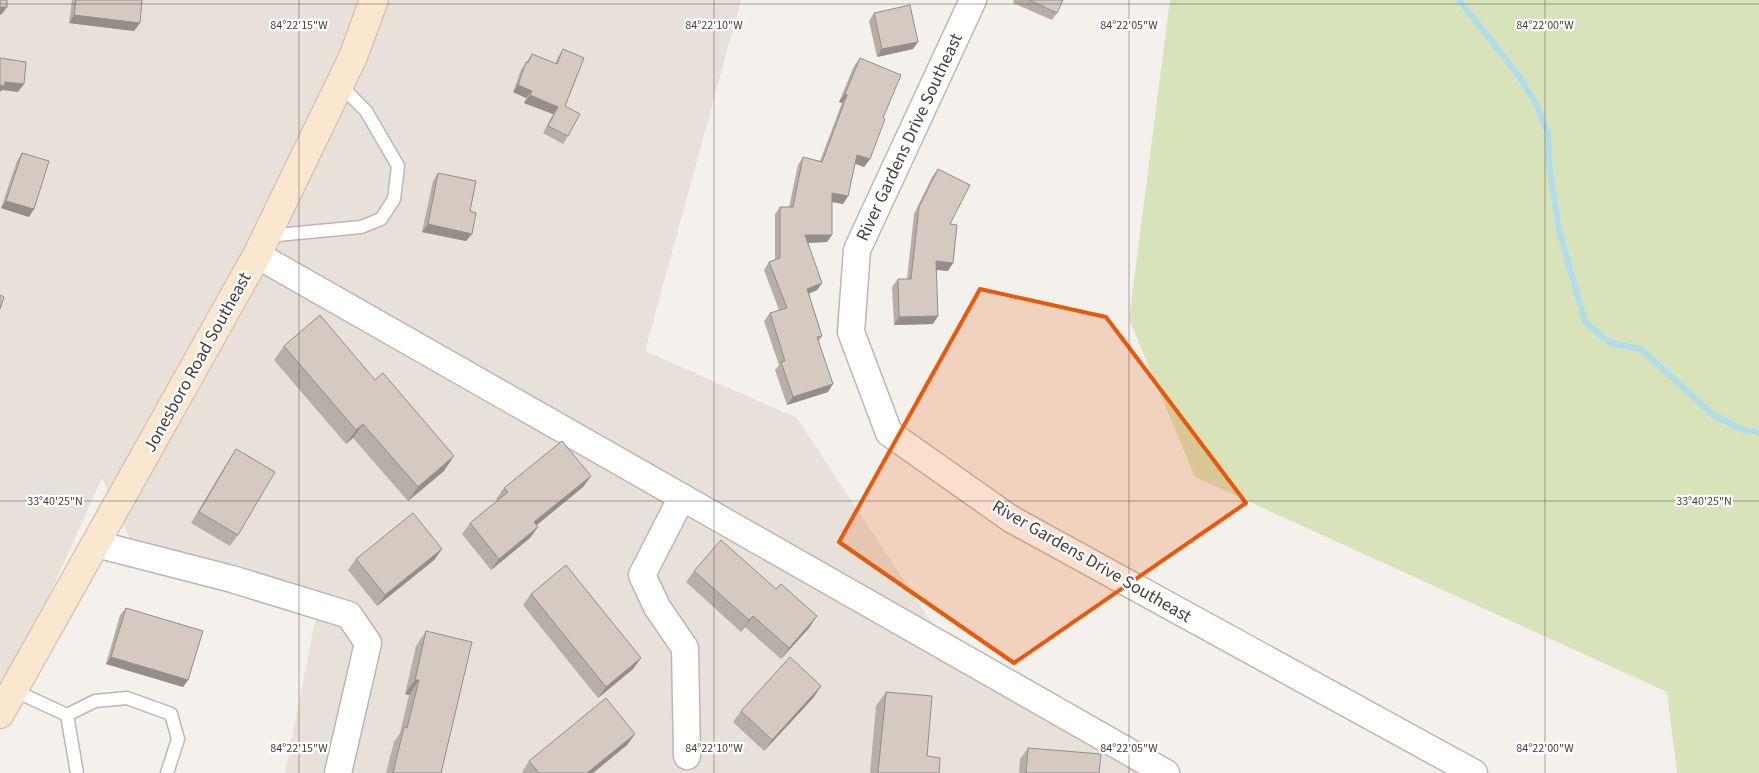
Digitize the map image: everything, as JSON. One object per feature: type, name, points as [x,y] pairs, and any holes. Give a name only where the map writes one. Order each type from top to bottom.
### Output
[{"type":"main road","name":"Jonesboro Road Southeast","points":[[0,714],[262,245],[354,57],[374,0]]},
{"type":"street","name":"River Gardens Drive Southeast","points":[[973,0],[857,250],[851,332],[890,433],[1011,518],[1474,773]]},
{"type":"street","points":[[262,245],[682,497],[1166,773]]},
{"type":"street","points":[[682,497],[642,575],[657,607],[685,648],[687,756]]},
{"type":"street","points":[[96,544],[232,579],[349,615],[368,643],[338,773]]},
{"type":"lane","points":[[262,245],[361,227],[381,219],[394,199],[398,166],[366,111],[340,85]]},
{"type":"lane","points":[[13,690],[67,715]]},
{"type":"lane","points":[[67,715],[95,701],[127,698],[171,714],[178,738],[167,773]]},
{"type":"lane","points":[[67,715],[77,773]]},
{"type":"highlighted area","points":[[980,289],[1106,317],[1246,503],[1014,663],[839,542]]},
{"type":"shaded area","points":[[0,0],[741,0],[645,351],[797,418],[945,643],[1172,773],[285,773],[317,611],[141,563],[102,478],[0,705]]},
{"type":"green space","points":[[1170,0],[1759,0],[1759,773],[1677,773],[1667,692],[1195,477],[1129,319]]},
{"type":"building","points":[[0,0],[7,0],[7,7],[0,7]]},
{"type":"building","points":[[76,0],[142,0],[140,23],[74,15]]},
{"type":"building","points":[[1029,0],[1063,0],[1057,13]]},
{"type":"building","points":[[910,5],[918,42],[882,49],[874,13]]},
{"type":"building","points":[[563,49],[584,58],[565,106],[580,114],[568,136],[548,126],[558,107],[530,95],[532,91],[518,85],[526,62],[528,63],[532,54],[557,64]]},
{"type":"building","points":[[0,58],[26,62],[24,84],[5,82],[4,86],[0,85]]},
{"type":"building","points":[[860,58],[901,75],[883,118],[885,119],[870,159],[857,155],[848,196],[832,193],[832,235],[805,235],[822,283],[807,289],[822,336],[817,337],[833,384],[793,397],[781,362],[785,361],[770,313],[787,308],[769,262],[780,258],[780,207],[793,207],[803,157],[822,162],[847,95],[845,94]]},
{"type":"building","points":[[22,153],[49,161],[34,209],[6,201]]},
{"type":"building","points":[[938,169],[970,185],[950,224],[957,225],[953,263],[936,261],[938,316],[899,317],[898,279],[911,279],[919,207]]},
{"type":"building","points":[[438,173],[476,181],[470,211],[476,213],[472,234],[428,224]]},
{"type":"building","points":[[0,295],[4,297],[0,309]]},
{"type":"building","points":[[320,315],[375,380],[383,373],[454,456],[418,487],[363,424],[356,430],[284,346]]},
{"type":"building","points":[[562,441],[591,476],[534,522],[538,527],[499,559],[470,523],[508,492],[504,488]]},
{"type":"building","points":[[236,449],[275,472],[238,535],[199,512]]},
{"type":"building","points":[[413,513],[442,549],[385,595],[356,559]]},
{"type":"building","points":[[721,540],[776,589],[781,584],[817,616],[789,648],[753,616],[749,620],[694,571]]},
{"type":"building","points":[[566,565],[641,658],[606,687],[531,594]]},
{"type":"building","points":[[126,608],[203,631],[188,680],[111,657]]},
{"type":"building","points":[[426,631],[472,642],[441,773],[393,773],[404,727],[407,728],[419,680],[415,680]]},
{"type":"building","points":[[790,657],[821,686],[772,740],[741,711]]},
{"type":"building","points":[[886,692],[932,696],[927,756],[940,758],[939,773],[878,773]]},
{"type":"building","points":[[606,698],[635,734],[587,773],[539,773],[529,761]]},
{"type":"building","points":[[1028,748],[1101,754],[1099,773],[1026,773]]},
{"type":"waterway","points":[[1459,0],[1519,76],[1536,104],[1548,134],[1549,166],[1559,230],[1585,322],[1610,343],[1641,349],[1712,414],[1741,429],[1759,433]]}]
